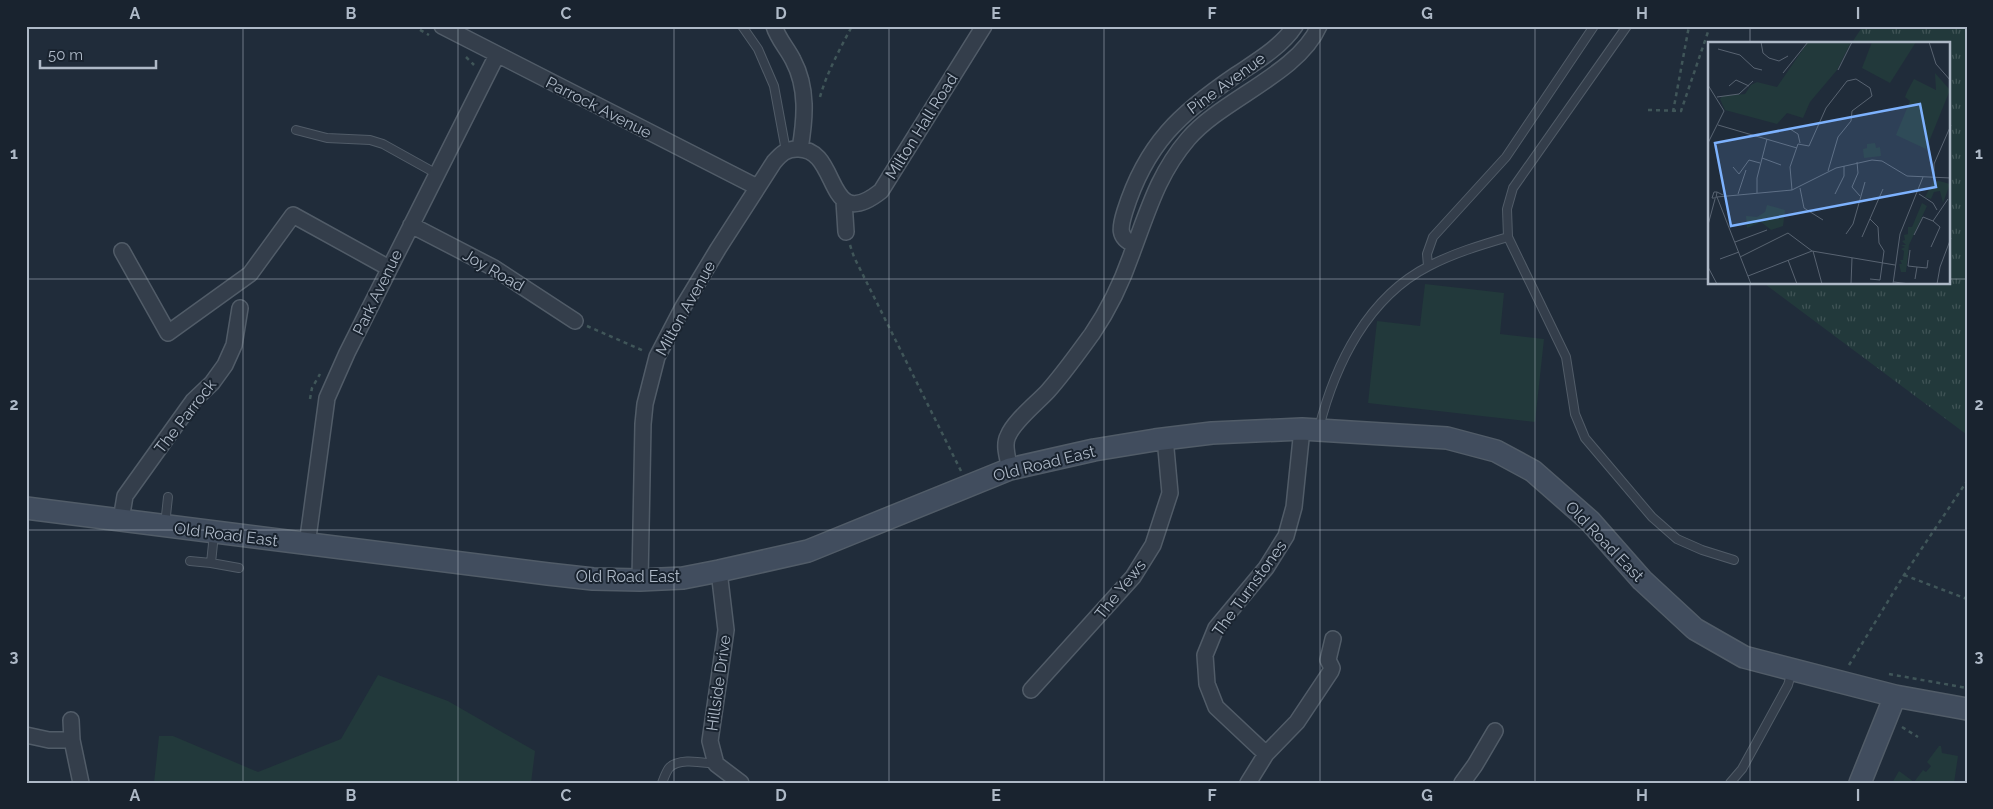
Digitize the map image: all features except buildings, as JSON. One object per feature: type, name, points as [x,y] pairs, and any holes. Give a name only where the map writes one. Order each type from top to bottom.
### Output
[{"type":"main road","name":"Old Road East","points":[[26,508],[307,545],[593,579],[640,580],[683,578],[808,551],[1010,469],[1094,450],[1165,438],[1238,431],[1311,430],[1447,438],[1496,451],[1533,471],[1590,521],[1642,580],[1695,629],[1744,657],[1895,696],[1967,709]]},
{"type":"main road","points":[[1860,783],[1895,696]]},
{"type":"street","name":"Parrock Avenue","points":[[442,26],[757,187]]},
{"type":"street","points":[[774,26],[778,38],[795,64],[801,81],[804,120],[793,150],[808,151],[825,168],[837,192],[844,201],[846,232]]},
{"type":"street","name":"Milton Hall Road","points":[[844,201],[853,205],[864,203],[881,191],[984,26]]},
{"type":"street","name":"Pine Avenue","points":[[1135,245],[1122,237],[1122,220],[1134,184],[1164,136],[1199,100],[1278,45],[1295,26]]},
{"type":"street","name":"Pine Avenue","points":[[1010,469],[1007,452],[1008,436],[1059,378],[1097,327],[1116,292],[1156,188],[1168,166],[1188,139],[1209,119],[1289,62],[1313,36],[1319,26]]},
{"type":"street","name":"Park Avenue","points":[[307,545],[327,398],[389,268],[497,55]]},
{"type":"street","name":"Milton Avenue","points":[[640,580],[643,424],[645,404],[657,357],[683,307],[757,187],[777,159],[793,150]]},
{"type":"street","points":[[122,251],[168,333],[250,274],[293,215],[389,268]]},
{"type":"street","name":"Joy Road","points":[[411,225],[499,271],[575,321]]},
{"type":"street","name":"The Parrock","points":[[121,520],[125,496],[193,401],[212,383],[225,365],[234,346],[240,308]]},
{"type":"street","name":"The Turnstones","points":[[1266,754],[1216,707],[1207,684],[1205,655],[1216,628],[1266,568],[1286,536],[1311,430]]},
{"type":"street","name":"The Yews","points":[[1031,690],[1133,577],[1153,545],[1170,493],[1165,438]]},
{"type":"street","name":"Hillside Drive","points":[[716,764],[710,741],[726,630],[719,571]]},
{"type":"street","points":[[1248,783],[1266,754],[1297,722],[1331,672],[1332,668],[1328,660],[1334,639]]},
{"type":"street","points":[[71,720],[72,740],[80,783]]},
{"type":"street","points":[[1462,783],[1475,765],[1495,730]]},
{"type":"street","points":[[26,735],[49,740],[72,740]]},
{"type":"street","points":[[716,764],[741,783]]},
{"type":"lane","points":[[742,26],[758,50],[774,86],[793,150]]},
{"type":"lane","points":[[1428,266],[1427,254],[1433,237],[1506,157],[1594,26]]},
{"type":"lane","points":[[1627,26],[1513,188],[1507,209],[1508,237],[1566,357],[1575,414],[1585,438],[1652,517],[1677,539],[1702,550],[1734,560]]},
{"type":"lane","points":[[296,130],[327,138],[370,140],[382,144],[437,174]]},
{"type":"lane","points":[[1311,430],[1344,358],[1364,323],[1398,286],[1428,266],[1464,251],[1508,237]]},
{"type":"lane","points":[[164,526],[168,497]]},
{"type":"lane","points":[[211,564],[214,532]]},
{"type":"lane","points":[[190,561],[239,568]]},
{"type":"lane","points":[[1730,783],[1742,769],[1788,684],[1793,669]]},
{"type":"lane","points":[[662,783],[670,767],[677,764],[685,762],[716,764]]},
{"type":"path","points":[[819,100],[827,76],[852,26]]},
{"type":"path","points":[[1673,112],[1689,26]]},
{"type":"path","points":[[1648,110],[1673,112],[1681,110],[1710,26]]},
{"type":"path","points":[[846,232],[854,257],[967,486]]},
{"type":"path","points":[[575,321],[657,357]]},
{"type":"path","points":[[1849,666],[1904,575],[1967,481]]},
{"type":"path","points":[[1904,575],[1967,599]]},
{"type":"path","points":[[1886,673],[1967,688]]},
{"type":"path","points":[[1898,725],[1918,737]]},
{"type":"green space","points":[[1863,26],[1967,26],[1966,434],[1766,285],[1950,285],[1950,42],[1852,42]]},
{"type":"green space","points":[[1425,284],[1504,293],[1500,334],[1544,339],[1535,422],[1368,403],[1377,321],[1420,326]]},
{"type":"green space","points":[[378,675],[448,701],[535,751],[531,783],[154,783],[159,736],[173,736],[258,772],[341,739]]},
{"type":"green space","points":[[1939,746],[1941,746],[1942,753],[1958,756],[1954,783],[1892,783],[1899,771],[1914,782],[1923,770],[1926,772],[1931,766],[1927,762]]}]
